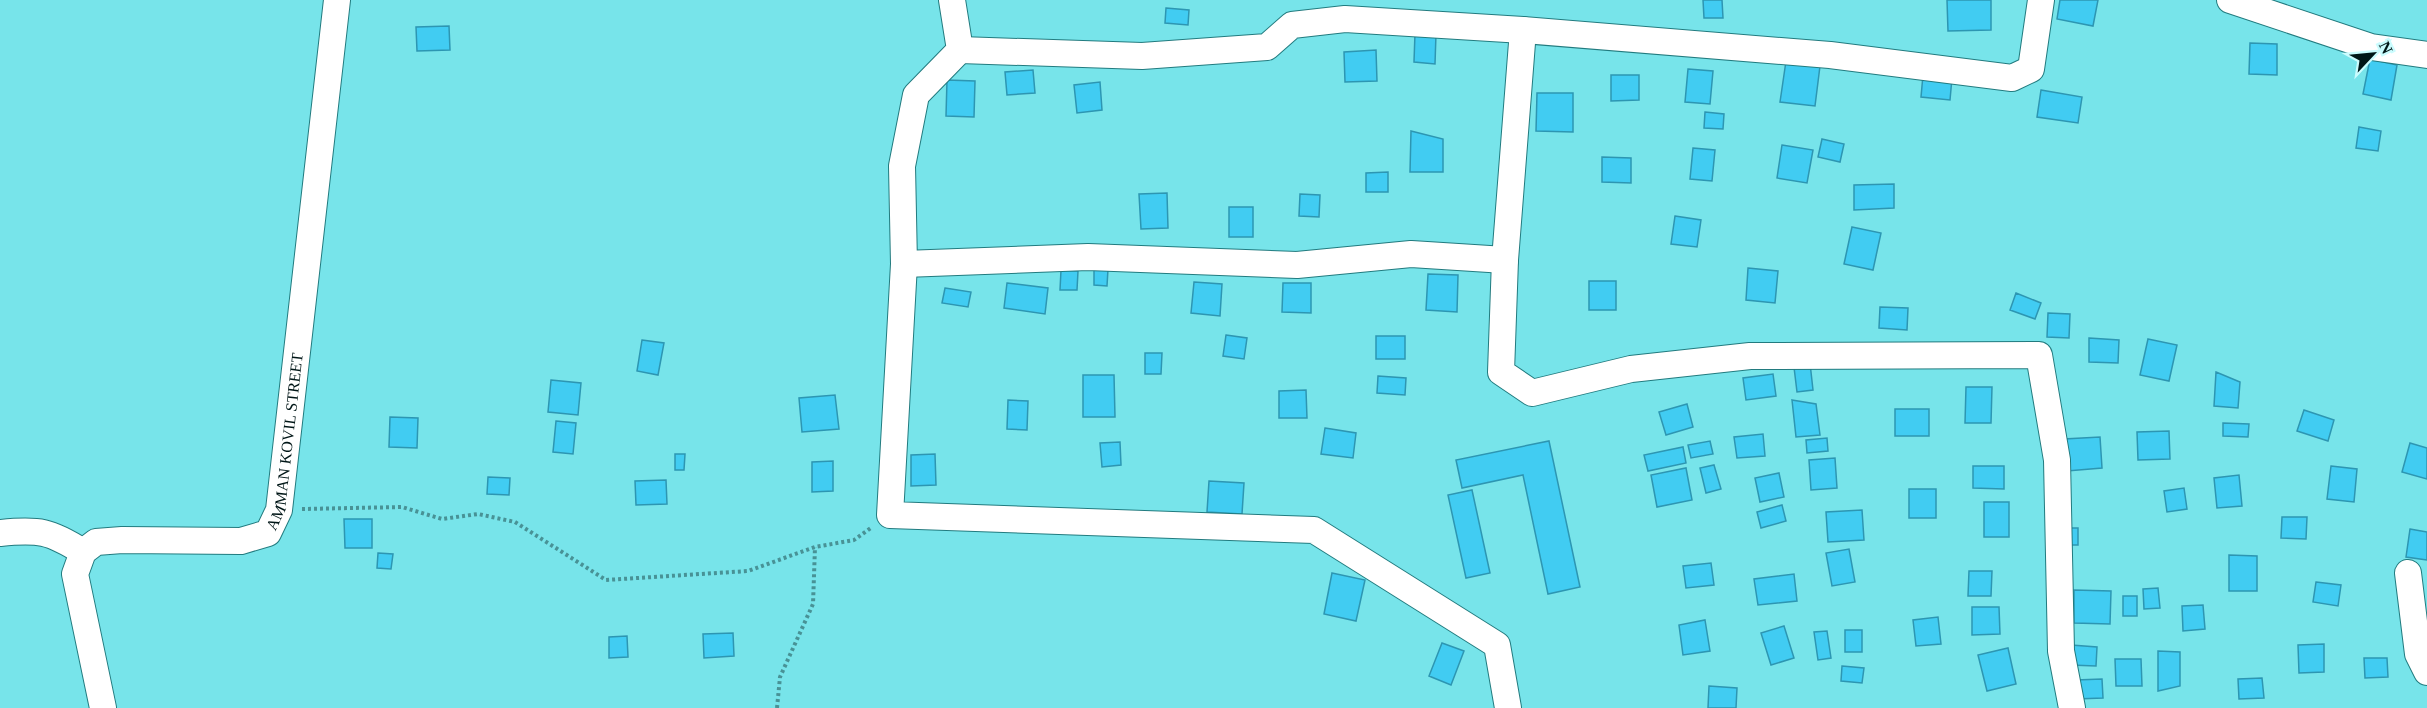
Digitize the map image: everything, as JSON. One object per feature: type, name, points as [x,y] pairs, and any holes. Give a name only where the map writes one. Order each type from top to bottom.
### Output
[{"type":"street","name":"AMMAN KOVIL STREET","points":[[83,552],[96,542],[122,540],[241,541],[268,532],[279,510],[337,0]]},
{"type":"street","points":[[952,0],[960,50]]},
{"type":"street","points":[[1508,708],[1497,645],[1314,530],[890,515],[904,264],[902,166],[916,95],[960,50],[1142,56],[1267,47],[1292,25],[1345,19],[1523,30],[1830,55],[2012,78],[2031,69],[2041,0]]},
{"type":"street","points":[[2230,0],[2242,2],[2371,47],[2427,55]]},
{"type":"street","points":[[1523,30],[1505,260],[1501,372],[1532,393],[1631,369],[1750,356],[2039,355],[2057,460],[2061,651],[2072,708]]},
{"type":"street","points":[[904,264],[1088,257],[1297,265],[1411,254],[1505,260]]},
{"type":"street","points":[[0,533],[27,530],[57,535],[83,552],[75,574],[103,708]]},
{"type":"street","points":[[2408,573],[2418,654],[2427,672]]},
{"type":"path","points":[[279,510],[402,507],[442,519],[478,514],[515,522],[606,580],[748,571],[815,547],[854,540],[890,515]]},
{"type":"path","points":[[777,708],[780,677],[813,604],[815,547]]},
{"type":"building","points":[[1703,0],[1722,0],[1723,18],[1704,18]]},
{"type":"building","points":[[1947,0],[1991,0],[1991,30],[1948,31]]},
{"type":"building","points":[[2060,0],[2098,0],[2093,26],[2057,19]]},
{"type":"building","points":[[1166,8],[1189,10],[1188,25],[1165,23]]},
{"type":"building","points":[[449,26],[450,50],[417,51],[416,27]]},
{"type":"building","points":[[1415,33],[1436,34],[1435,64],[1414,62]]},
{"type":"building","points":[[2250,43],[2277,44],[2277,75],[2249,74]]},
{"type":"building","points":[[1376,50],[1377,81],[1345,82],[1344,52]]},
{"type":"building","points":[[2370,59],[2397,65],[2391,100],[2363,94]]},
{"type":"building","points":[[1786,61],[1820,66],[1815,106],[1780,102]]},
{"type":"building","points":[[1688,69],[1713,71],[1710,104],[1685,102]]},
{"type":"building","points":[[1033,70],[1035,93],[1007,95],[1005,72]]},
{"type":"building","points":[[1611,75],[1639,75],[1639,100],[1611,101]]},
{"type":"building","points":[[1923,75],[1952,78],[1950,100],[1921,97]]},
{"type":"building","points":[[947,80],[975,81],[974,117],[946,116]]},
{"type":"building","points":[[1100,82],[1102,110],[1077,113],[1074,85]]},
{"type":"building","points":[[2041,90],[2082,97],[2078,123],[2037,117]]},
{"type":"building","points":[[1537,93],[1573,93],[1573,132],[1536,131]]},
{"type":"building","points":[[1705,112],[1724,114],[1723,129],[1704,128]]},
{"type":"building","points":[[2359,127],[2381,131],[2378,151],[2356,148]]},
{"type":"building","points":[[1411,131],[1443,139],[1443,172],[1410,172]]},
{"type":"building","points":[[1822,139],[1844,144],[1840,162],[1818,157]]},
{"type":"building","points":[[1782,145],[1813,150],[1807,183],[1777,178]]},
{"type":"building","points":[[1693,148],[1715,150],[1712,181],[1690,179]]},
{"type":"building","points":[[1602,157],[1631,158],[1631,183],[1602,182]]},
{"type":"building","points":[[1388,172],[1388,192],[1366,192],[1366,173]]},
{"type":"building","points":[[1894,184],[1894,208],[1854,210],[1854,185]]},
{"type":"building","points":[[1167,193],[1168,228],[1141,229],[1139,194]]},
{"type":"building","points":[[1300,194],[1320,195],[1319,217],[1299,216]]},
{"type":"building","points":[[1229,207],[1253,207],[1253,237],[1229,237]]},
{"type":"building","points":[[1675,216],[1701,220],[1697,247],[1671,244]]},
{"type":"building","points":[[1852,227],[1881,233],[1873,270],[1844,264]]},
{"type":"building","points":[[1094,268],[1108,269],[1107,286],[1094,285]]},
{"type":"building","points":[[1748,268],[1778,271],[1775,303],[1746,300]]},
{"type":"building","points":[[1061,270],[1078,271],[1077,290],[1060,290]]},
{"type":"building","points":[[1428,274],[1458,275],[1457,312],[1426,310]]},
{"type":"building","points":[[1589,281],[1616,281],[1616,310],[1589,310]]},
{"type":"building","points":[[1194,282],[1222,284],[1220,316],[1191,313]]},
{"type":"building","points":[[1007,283],[1048,288],[1045,314],[1004,308]]},
{"type":"building","points":[[1283,283],[1311,283],[1311,313],[1282,312]]},
{"type":"building","points":[[945,288],[971,292],[968,307],[942,303]]},
{"type":"building","points":[[2016,293],[2041,303],[2035,319],[2010,310]]},
{"type":"building","points":[[1880,307],[1908,308],[1907,330],[1879,328]]},
{"type":"building","points":[[2048,313],[2070,314],[2069,338],[2047,337]]},
{"type":"building","points":[[1226,335],[1247,338],[1244,359],[1223,356]]},
{"type":"building","points":[[1376,336],[1405,336],[1405,359],[1376,359]]},
{"type":"building","points":[[2089,338],[2119,340],[2118,363],[2089,362]]},
{"type":"building","points":[[2148,339],[2177,345],[2169,381],[2140,375]]},
{"type":"building","points":[[642,340],[664,343],[658,375],[637,371]]},
{"type":"building","points":[[1145,353],[1162,353],[1161,374],[1145,374]]},
{"type":"building","points":[[1793,359],[1810,363],[1813,390],[1797,392]]},
{"type":"building","points":[[2216,372],[2240,382],[2238,408],[2214,406]]},
{"type":"building","points":[[1773,374],[1776,396],[1746,400],[1743,378]]},
{"type":"building","points":[[1083,375],[1114,375],[1115,417],[1083,417]]},
{"type":"building","points":[[1378,376],[1406,378],[1405,395],[1377,393]]},
{"type":"building","points":[[551,380],[581,383],[578,415],[548,412]]},
{"type":"building","points":[[1966,387],[1992,387],[1991,423],[1965,423]]},
{"type":"building","points":[[1306,390],[1307,418],[1279,418],[1279,391]]},
{"type":"building","points":[[835,395],[839,429],[802,432],[799,398]]},
{"type":"building","points":[[1008,400],[1028,401],[1027,430],[1007,429]]},
{"type":"building","points":[[1792,400],[1816,404],[1820,435],[1796,437]]},
{"type":"building","points":[[1687,404],[1693,427],[1666,435],[1659,412]]},
{"type":"building","points":[[1895,409],[1929,409],[1929,436],[1895,436]]},
{"type":"building","points":[[2304,410],[2334,420],[2328,441],[2297,431]]},
{"type":"building","points":[[390,417],[418,418],[417,448],[389,447]]},
{"type":"building","points":[[556,421],[576,423],[573,454],[553,452]]},
{"type":"building","points":[[2223,423],[2249,424],[2248,437],[2223,436]]},
{"type":"building","points":[[1325,428],[1356,433],[1353,458],[1321,454]]},
{"type":"building","points":[[2169,431],[2170,459],[2138,460],[2137,432]]},
{"type":"building","points":[[1763,434],[1765,456],[1737,458],[1734,437]]},
{"type":"building","points":[[2100,437],[2102,468],[2067,471],[2064,439]]},
{"type":"building","points":[[1827,438],[1828,451],[1807,453],[1806,440]]},
{"type":"building","points":[[1549,441],[1580,587],[1548,594],[1523,475],[1462,488],[1456,460]]},
{"type":"building","points":[[1710,441],[1713,454],[1691,458],[1688,445]]},
{"type":"building","points":[[1120,442],[1121,465],[1102,467],[1100,443]]},
{"type":"building","points":[[2410,443],[2427,448],[2427,479],[2402,472]]},
{"type":"building","points":[[1683,447],[1686,463],[1648,471],[1644,455]]},
{"type":"building","points":[[675,454],[685,454],[684,470],[675,470]]},
{"type":"building","points":[[935,454],[936,485],[911,486],[911,455]]},
{"type":"building","points":[[1835,458],[1837,488],[1811,490],[1809,460]]},
{"type":"building","points":[[833,461],[833,491],[812,492],[812,462]]},
{"type":"building","points":[[1714,465],[1721,489],[1706,493],[1700,468]]},
{"type":"building","points":[[1973,466],[2004,466],[2004,489],[1973,488]]},
{"type":"building","points":[[2331,466],[2357,469],[2354,502],[2327,499]]},
{"type":"building","points":[[1686,468],[1692,500],[1657,507],[1651,475]]},
{"type":"building","points":[[1779,473],[1784,497],[1760,502],[1755,478]]},
{"type":"building","points":[[2239,475],[2242,506],[2217,508],[2214,478]]},
{"type":"building","points":[[488,477],[510,478],[509,495],[487,494]]},
{"type":"building","points":[[666,480],[667,504],[636,505],[635,481]]},
{"type":"building","points":[[1209,481],[1244,483],[1242,514],[1207,512]]},
{"type":"building","points":[[2184,488],[2187,509],[2167,512],[2164,491]]},
{"type":"building","points":[[1909,489],[1936,489],[1936,518],[1909,518]]},
{"type":"building","points":[[1472,490],[1490,573],[1466,578],[1448,495]]},
{"type":"building","points":[[1984,502],[2009,502],[2009,537],[1984,537]]},
{"type":"building","points":[[1782,505],[1786,521],[1761,528],[1757,512]]},
{"type":"building","points":[[1862,510],[1864,540],[1828,542],[1826,512]]},
{"type":"building","points":[[2282,517],[2307,517],[2306,539],[2281,538]]},
{"type":"building","points":[[344,519],[372,519],[372,548],[345,548]]},
{"type":"building","points":[[2062,528],[2078,528],[2078,545],[2062,545]]},
{"type":"building","points":[[2410,529],[2427,532],[2427,560],[2406,557]]},
{"type":"building","points":[[1849,549],[1855,582],[1832,586],[1826,553]]},
{"type":"building","points":[[378,553],[393,554],[391,569],[377,568]]},
{"type":"building","points":[[2229,555],[2257,556],[2257,591],[2229,591]]},
{"type":"building","points":[[1711,563],[1714,585],[1686,588],[1683,566]]},
{"type":"building","points":[[1969,571],[1992,571],[1991,596],[1968,596]]},
{"type":"building","points":[[1332,573],[1365,580],[1356,621],[1324,614]]},
{"type":"building","points":[[1794,574],[1797,601],[1758,605],[1754,579]]},
{"type":"building","points":[[2316,582],[2341,585],[2338,606],[2313,602]]},
{"type":"building","points":[[2158,588],[2160,608],[2144,609],[2143,589]]},
{"type":"building","points":[[2074,590],[2111,591],[2110,624],[2074,623]]},
{"type":"building","points":[[2123,596],[2137,596],[2137,616],[2123,616]]},
{"type":"building","points":[[2203,605],[2205,629],[2183,631],[2182,606]]},
{"type":"building","points":[[1972,607],[1999,607],[2000,634],[1972,635]]},
{"type":"building","points":[[1938,617],[1941,644],[1916,646],[1913,620]]},
{"type":"building","points":[[1705,620],[1710,651],[1683,655],[1679,625]]},
{"type":"building","points":[[1784,626],[1794,658],[1771,665],[1761,633]]},
{"type":"building","points":[[1845,630],[1862,630],[1862,652],[1845,652]]},
{"type":"building","points":[[1827,631],[1831,658],[1818,660],[1814,632]]},
{"type":"building","points":[[733,633],[734,656],[704,658],[703,634]]},
{"type":"building","points":[[627,636],[628,657],[609,658],[609,637]]},
{"type":"building","points":[[1442,643],[1464,651],[1451,685],[1429,676]]},
{"type":"building","points":[[2324,644],[2324,672],[2299,673],[2298,645]]},
{"type":"building","points":[[2071,645],[2097,647],[2096,666],[2070,665]]},
{"type":"building","points":[[2008,648],[2016,684],[1987,691],[1978,655]]},
{"type":"building","points":[[2158,651],[2180,652],[2180,686],[2158,691]]},
{"type":"building","points":[[2364,658],[2387,658],[2388,677],[2365,678]]},
{"type":"building","points":[[2115,659],[2141,659],[2142,686],[2116,686]]},
{"type":"building","points":[[1842,666],[1864,668],[1862,683],[1841,681]]},
{"type":"building","points":[[2262,678],[2264,698],[2239,699],[2238,679]]},
{"type":"building","points":[[2102,679],[2103,698],[2076,699],[2076,680]]},
{"type":"building","points":[[1709,686],[1737,688],[1736,708],[1708,708]]}]
